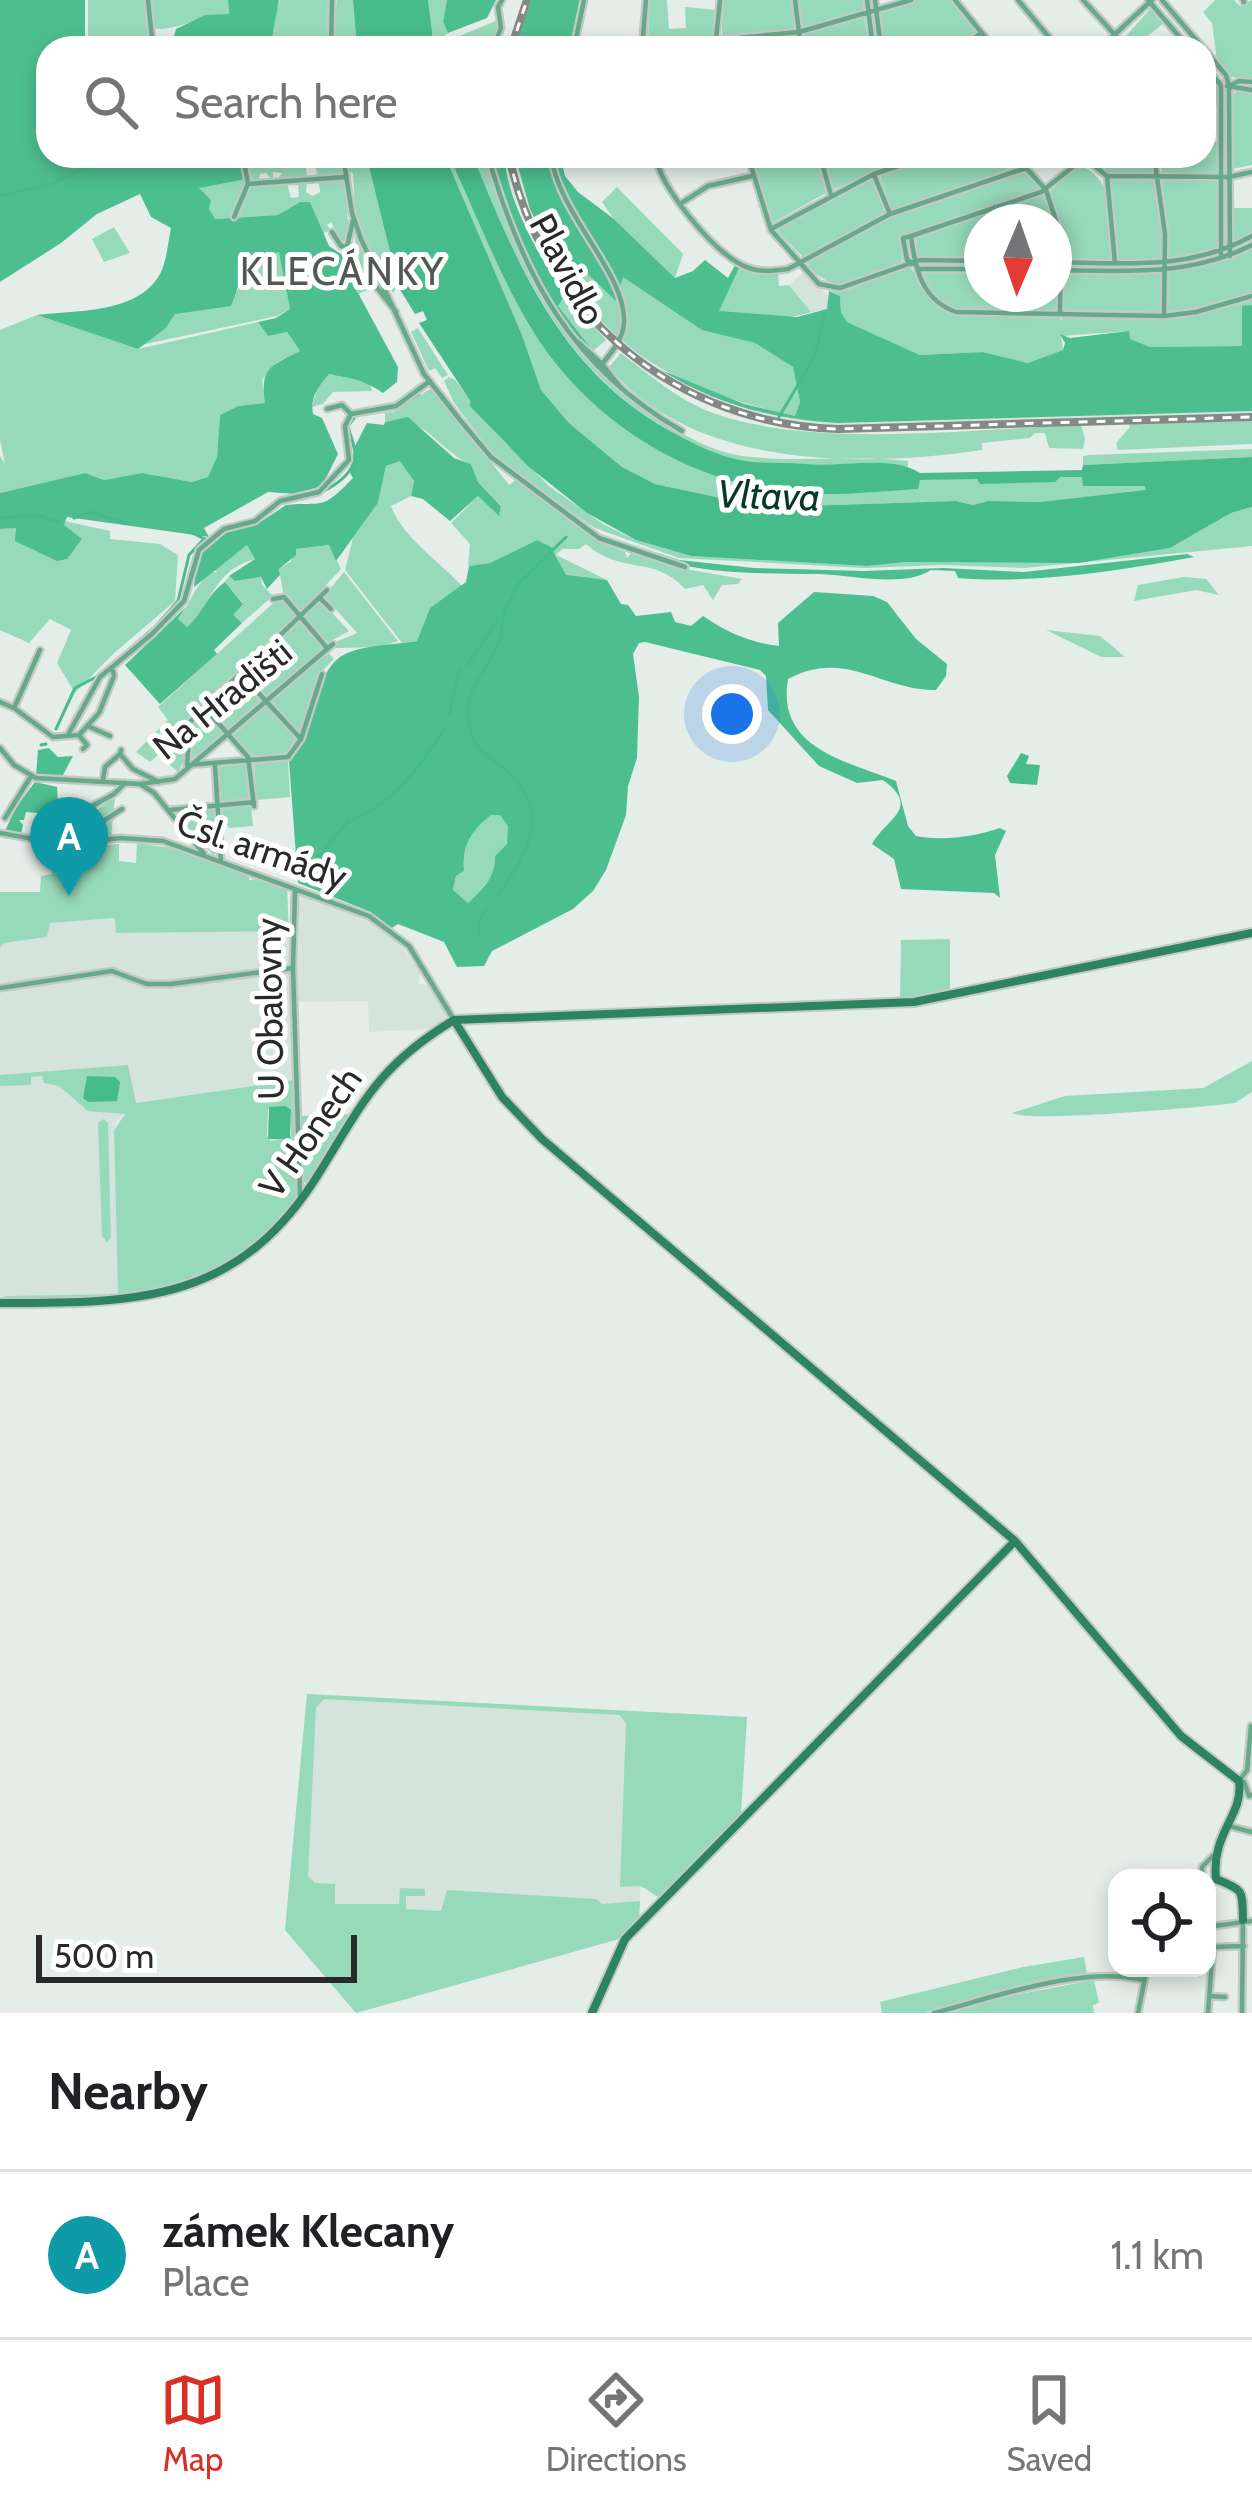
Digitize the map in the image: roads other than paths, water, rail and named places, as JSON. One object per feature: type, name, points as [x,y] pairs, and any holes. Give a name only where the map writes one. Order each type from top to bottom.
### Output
[{"type":"street","points":[[148,0],[152,36]]},
{"type":"street","points":[[332,0],[332,36]]},
{"type":"street","points":[[576,36],[584,0]]},
{"type":"street","points":[[642,36],[646,0]]},
{"type":"street","points":[[716,36],[720,0]]},
{"type":"street","points":[[796,0],[800,36]]},
{"type":"street","points":[[871,0],[875,36]]},
{"type":"street","points":[[773,36],[911,0]]},
{"type":"street","points":[[956,0],[984,36]]},
{"type":"street","points":[[1018,0],[1048,36]]},
{"type":"street","points":[[1083,0],[1113,36],[1150,1],[1179,36]]},
{"type":"street","points":[[1162,0],[1194,36]]},
{"type":"street","points":[[498,36],[500,4]]},
{"type":"street","points":[[977,36],[981,33]]},
{"type":"street","points":[[1216,63],[1226,75],[1221,256]]},
{"type":"street","points":[[1216,77],[1225,86],[1252,90]]},
{"type":"street","points":[[1225,86],[1239,80],[1252,82]]},
{"type":"street","points":[[234,217],[248,184],[245,168]]},
{"type":"street","points":[[345,168],[353,220],[433,383],[491,458],[599,538],[685,567]]},
{"type":"street","name":"Plavidlo","points":[[492,168],[521,251],[573,341],[624,393],[682,431]]},
{"type":"street","points":[[553,168],[565,202],[608,269],[622,307],[621,339],[602,364]]},
{"type":"street","points":[[661,168],[680,205],[739,264],[771,272],[801,263],[890,214],[1026,168],[1046,190],[1051,204]]},
{"type":"street","points":[[750,168],[771,230],[820,284],[840,288],[917,267],[964,268]]},
{"type":"street","points":[[823,168],[831,195]]},
{"type":"street","points":[[1003,204],[1046,190],[1069,168]]},
{"type":"street","points":[[1097,168],[1107,176],[1225,177],[1252,172]]},
{"type":"street","points":[[1155,168],[1165,234],[1164,316]]},
{"type":"street","points":[[771,230],[831,195],[890,169]]},
{"type":"street","points":[[874,174],[890,214]]},
{"type":"street","points":[[680,205],[708,186],[752,176]]},
{"type":"street","points":[[1107,176],[1115,263]]},
{"type":"street","points":[[248,184],[346,177]]},
{"type":"street","points":[[1225,177],[1230,252]]},
{"type":"street","points":[[964,217],[903,238],[907,260],[917,267],[926,291],[936,303],[956,312],[1164,316],[1252,296]]},
{"type":"street","points":[[332,232],[347,247],[353,220]]},
{"type":"street","points":[[1230,252],[1252,236]]},
{"type":"street","points":[[1072,266],[1164,268],[1252,245]]},
{"type":"street","points":[[917,267],[920,260],[964,261]]},
{"type":"street","points":[[1072,265],[1164,268]]},
{"type":"street","name":"Plavidlo","points":[[573,341],[602,364],[624,393]]},
{"type":"street","points":[[327,409],[338,404],[351,414],[396,406],[433,383],[445,386]]},
{"type":"street","points":[[70,733],[94,685],[180,606],[187,596],[194,557],[218,533],[260,518],[286,499],[319,492],[329,484],[349,460],[345,426],[351,414]]},
{"type":"street","points":[[322,674],[301,739],[288,757],[187,765],[190,722],[327,590]]},
{"type":"street","points":[[273,599],[284,597],[300,618]]},
{"type":"street","points":[[320,598],[331,609]]},
{"type":"street","name":"Na Hradišti","points":[[31,776],[140,784],[175,779],[330,646],[300,618]]},
{"type":"street","points":[[14,708],[40,650]]},
{"type":"street","points":[[0,702],[52,737],[79,734],[90,727],[114,676],[112,668]]},
{"type":"street","points":[[241,674],[301,739]]},
{"type":"street","points":[[168,810],[254,804],[250,760],[205,708]]},
{"type":"street","points":[[90,727],[110,736]]},
{"type":"street","points":[[79,734],[87,745],[83,748]]},
{"type":"street","points":[[104,780],[105,767],[121,752],[133,769],[159,782]]},
{"type":"street","points":[[2,754],[31,776],[4,818]]},
{"type":"street","points":[[215,764],[221,860]]},
{"type":"street","points":[[55,843],[58,827],[125,783]]},
{"type":"street","points":[[140,784],[154,793],[204,854]]},
{"type":"street","points":[[76,818],[99,824],[122,809]]},
{"type":"street","name":"Čsl. armády","points":[[0,833],[55,843],[142,838],[178,844],[369,916],[402,938],[416,955],[454,1020]]},
{"type":"street","name":"U Obalovny","points":[[296,888],[293,968],[300,1201]]},
{"type":"street","points":[[1210,1869],[1226,1825],[1247,1796],[1239,1781],[1181,1736],[1015,1540],[542,1139],[502,1097],[454,1020],[914,1002],[1252,933]]},
{"type":"street","points":[[0,988],[112,971],[159,985],[293,968]]},
{"type":"street","name":"V Honech","points":[[0,1303],[132,1301],[190,1285],[256,1246],[300,1201],[383,1073],[454,1020]]},
{"type":"street","points":[[592,2013],[625,1939],[1015,1540]]},
{"type":"street","points":[[1239,1781],[1250,1761],[1250,1726]]},
{"type":"street","points":[[1226,1825],[1252,1832]]},
{"type":"street","points":[[1216,1882],[1240,1889],[1248,1920],[1242,2013]]},
{"type":"street","points":[[1216,1925],[1248,1920]]},
{"type":"street","points":[[1208,2013],[1214,1945],[1244,1946]]},
{"type":"street","points":[[934,2013],[1114,1973],[1143,1980]]},
{"type":"street","points":[[1242,1976],[1252,1978]]},
{"type":"street","points":[[1138,2013],[1144,1977]]},
{"type":"street","points":[[1209,1996],[1225,1996]]},
{"type":"waterway","points":[[0,196],[50,184],[87,168]]},
{"type":"waterway","points":[[779,417],[815,356],[824,314]]},
{"type":"waterway","points":[[378,412],[396,409],[419,394]]},
{"type":"waterway","points":[[296,500],[324,491],[348,472],[355,455],[348,426],[357,414]]},
{"type":"waterway","points":[[74,518],[91,512],[125,523]]},
{"type":"waterway","points":[[0,518],[37,515],[58,522]]},
{"type":"waterway","points":[[253,524],[261,521]]},
{"type":"waterway","points":[[190,532],[207,540]]},
{"type":"waterway","points":[[508,604],[519,583],[566,537]]},
{"type":"waterway","points":[[56,729],[75,688],[98,676],[178,601],[189,555],[203,540]]},
{"type":"waterway","points":[[498,896],[526,849],[531,834],[530,804],[508,772],[477,745],[467,708],[496,650],[506,608]]},
{"type":"waterway","points":[[466,667],[499,619]]},
{"type":"waterway","points":[[449,715],[459,669]]},
{"type":"waterway","points":[[354,819],[395,792],[445,728]]},
{"type":"waterway","points":[[41,745],[46,744]]},
{"type":"waterway","points":[[306,870],[349,820]]},
{"type":"waterway","points":[[479,934],[479,921],[487,908]]},
{"type":"railway","points":[[515,36],[527,0]]},
{"type":"railway","points":[[513,168],[526,213],[552,265],[586,311],[626,350],[672,382],[723,407],[779,422],[838,429],[1252,417]]},
{"type":"place","name":"zámek Klecany","points":[[69,896]]},
{"type":"district","name":"KLECÁNKY","points":[[343,271]]},
{"type":"water label","name":"Vltava","points":[[769,495]]}]
